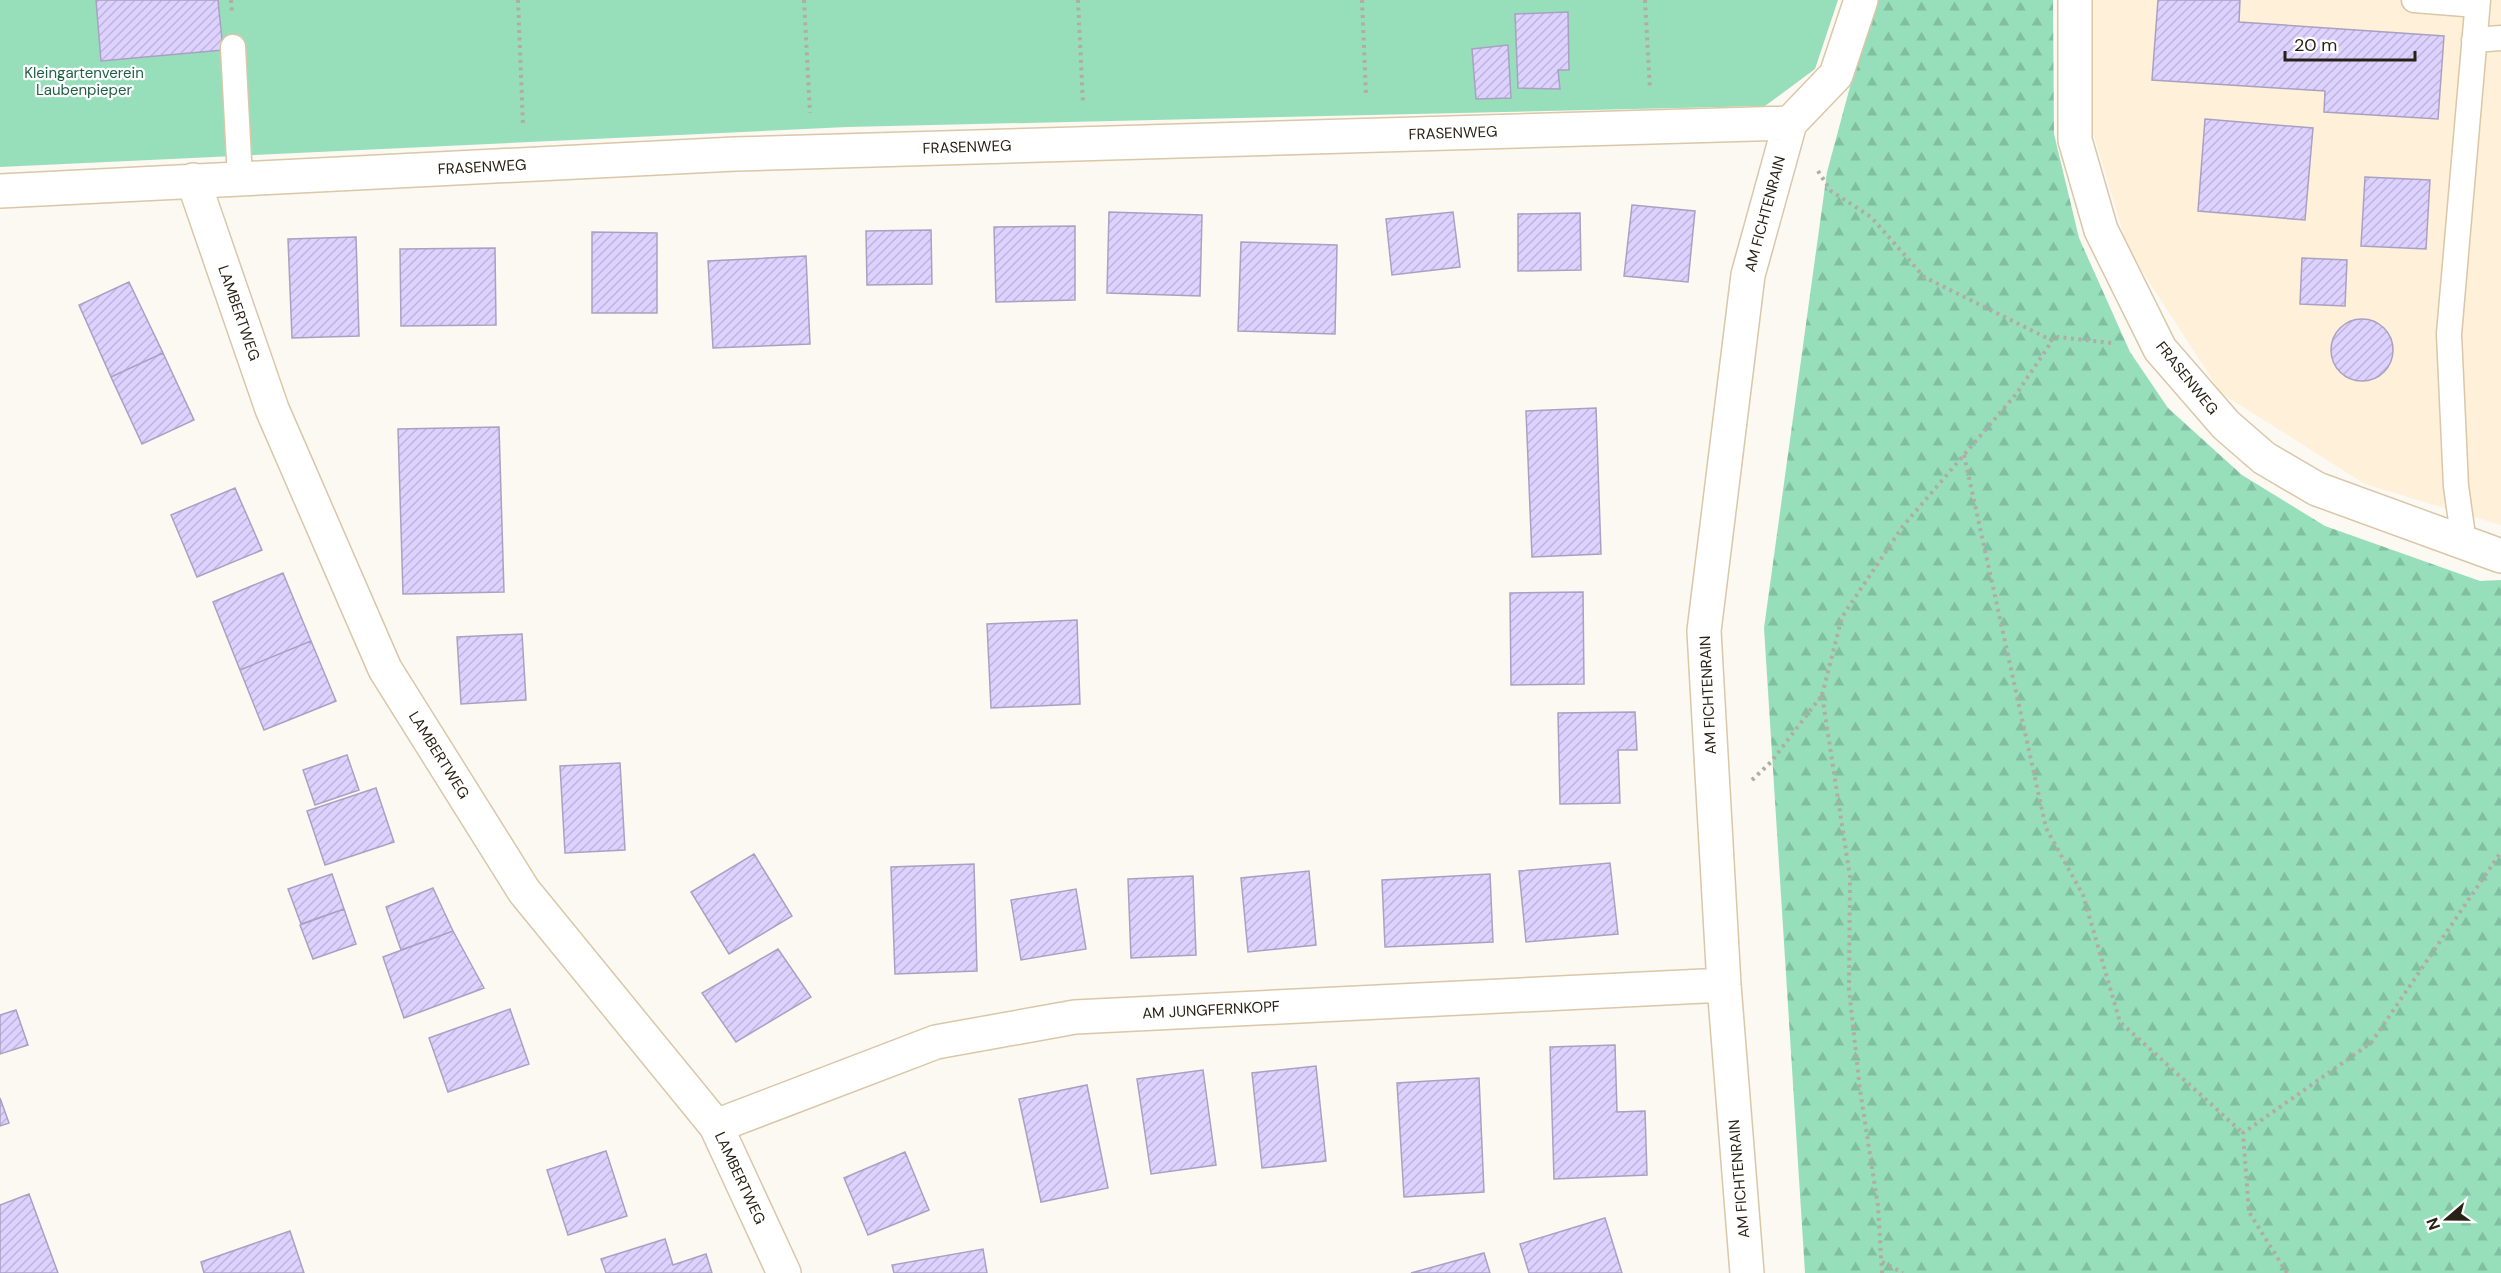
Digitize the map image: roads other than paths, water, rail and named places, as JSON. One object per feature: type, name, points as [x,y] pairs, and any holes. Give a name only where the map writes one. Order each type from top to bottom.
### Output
[{"type":"street","points":[[1790,123],[1836,75],[1861,0]]},
{"type":"street","name":"FRASENWEG","points":[[2074,0],[2076,140],[2101,230],[2160,349],[2226,425],[2264,458],[2317,489],[2501,556]]},
{"type":"street","name":"FRASENWEG","points":[[0,191],[812,152],[1790,123]]},
{"type":"street","name":"AM FICHTENRAIN","points":[[1747,1273],[1724,985],[1704,631],[1748,275],[1790,123]]},
{"type":"street","name":"LAMBERTWEG","points":[[193,180],[272,409],[385,669],[524,891],[716,1126],[784,1273]]},
{"type":"street","name":"AM JUNGFERNKOPF","points":[[716,1126],[936,1042],[1075,1017],[1724,985]]},
{"type":"lane","points":[[2414,0],[2477,3],[2449,334],[2456,486],[2464,543]]},
{"type":"lane","points":[[2474,40],[2501,39]]},
{"type":"lane","points":[[233,47],[240,178]]},
{"type":"park label","name":"Kleingartenverein Laubenpieper","points":[[84,82]]}]
